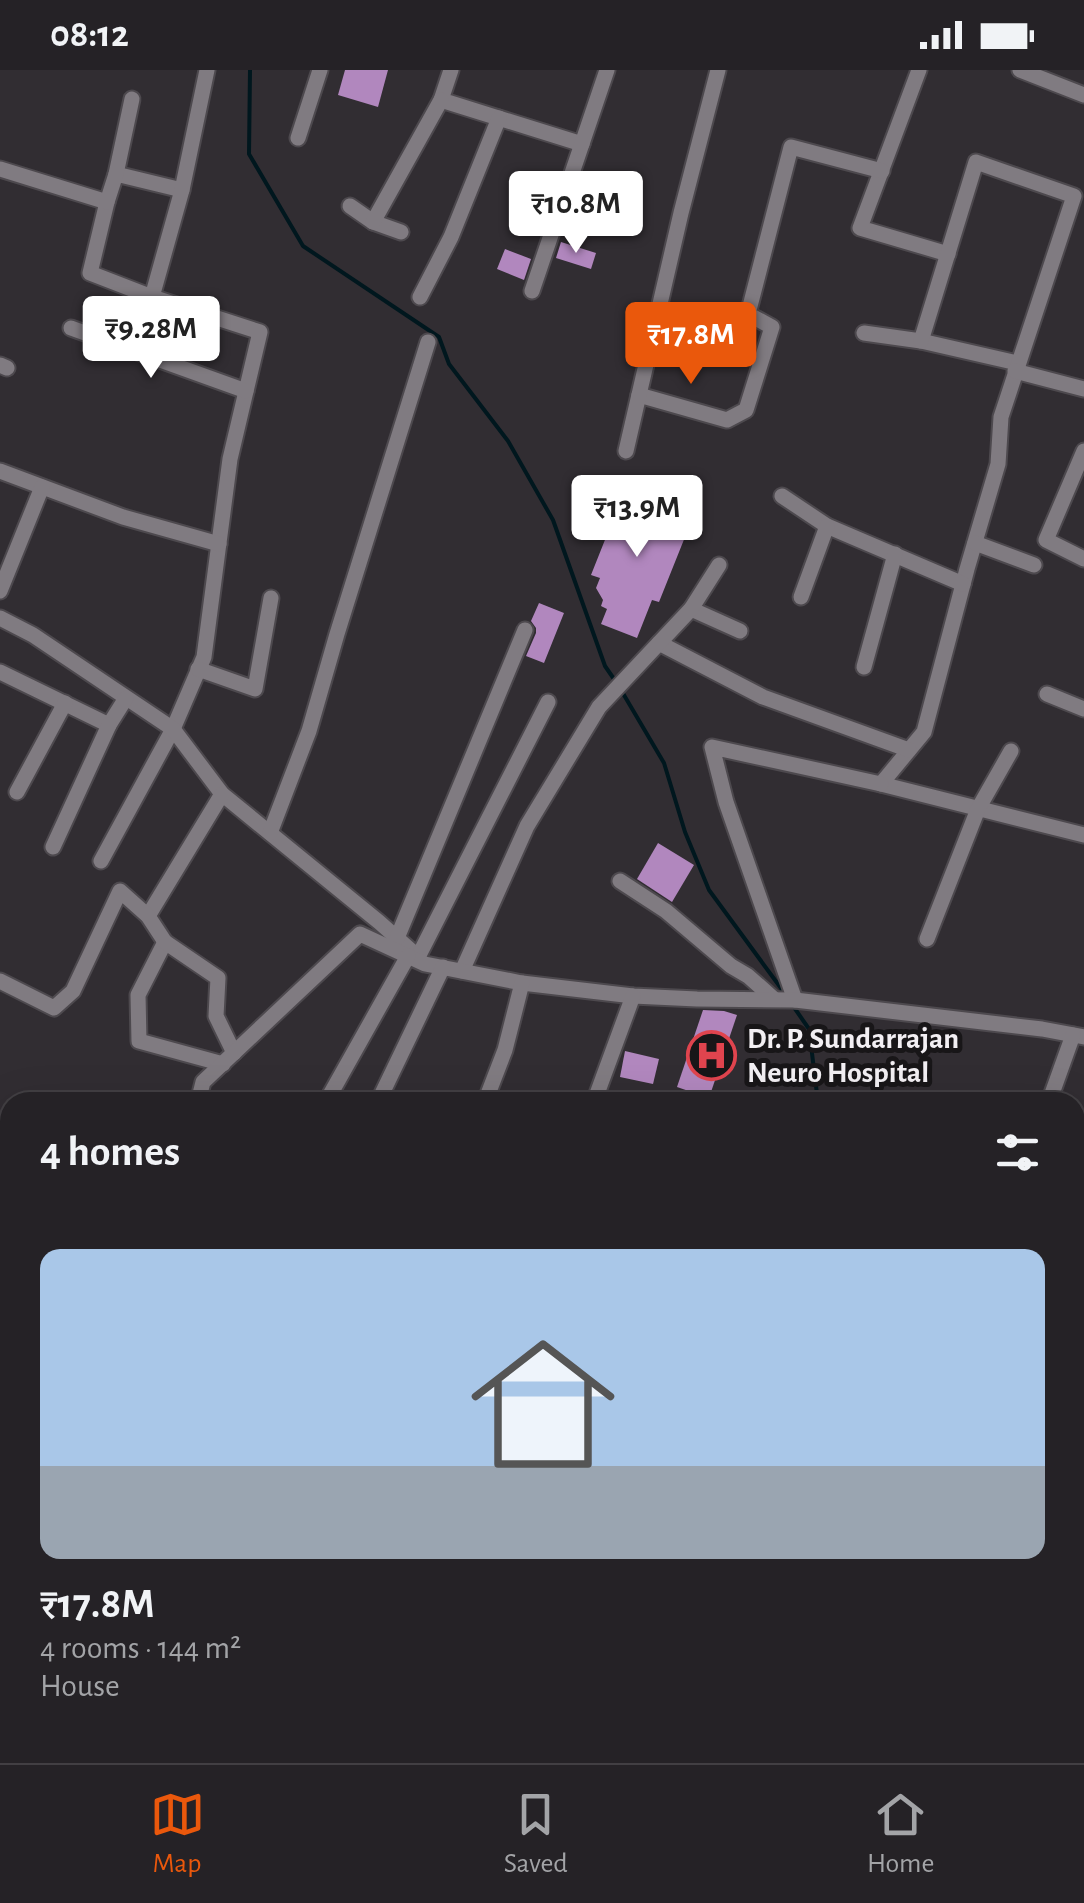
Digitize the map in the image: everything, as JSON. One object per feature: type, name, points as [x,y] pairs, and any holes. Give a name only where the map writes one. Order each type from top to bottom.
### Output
[{"type":"street","points":[[152,298],[182,190],[207,70]]},
{"type":"street","points":[[298,138],[320,70]]},
{"type":"street","points":[[373,222],[441,100],[451,70]]},
{"type":"street","points":[[532,291],[607,70]]},
{"type":"street","points":[[626,451],[718,70]]},
{"type":"street","points":[[920,70],[860,228],[948,254]]},
{"type":"street","points":[[1020,70],[1084,95]]},
{"type":"street","points":[[102,862],[173,729],[204,656],[230,458],[260,332],[152,298],[90,273],[132,99]]},
{"type":"street","points":[[441,100],[582,144]]},
{"type":"street","points":[[420,297],[452,237],[500,118]]},
{"type":"street","points":[[638,395],[726,420],[746,410],[772,327],[748,314],[790,147],[882,171]]},
{"type":"street","points":[[881,784],[924,732],[998,464],[1001,416],[1074,196],[976,162],[922,341]]},
{"type":"street","points":[[0,169],[107,202]]},
{"type":"street","points":[[116,174],[182,190]]},
{"type":"street","points":[[350,206],[373,222],[401,232]]},
{"type":"street","points":[[72,328],[246,391]]},
{"type":"street","points":[[864,333],[922,341],[1084,389]]},
{"type":"street","points":[[270,833],[310,731],[428,342]]},
{"type":"street","points":[[1083,555],[1046,540],[1084,451]]},
{"type":"street","points":[[0,471],[123,517],[219,544]]},
{"type":"street","points":[[0,591],[42,486]]},
{"type":"street","points":[[782,496],[827,526],[964,584]]},
{"type":"street","points":[[800,597],[827,526]]},
{"type":"street","points":[[975,542],[1034,564]]},
{"type":"street","points":[[864,667],[895,554]]},
{"type":"street","points":[[462,971],[527,826],[598,707],[691,608],[719,564]]},
{"type":"street","points":[[198,669],[255,689],[271,598]]},
{"type":"street","points":[[691,608],[740,631]]},
{"type":"street","points":[[0,618],[173,729],[222,794],[397,938],[417,959]]},
{"type":"street","points":[[397,938],[525,630]]},
{"type":"street","points":[[659,644],[762,697],[910,750]]},
{"type":"street","points":[[0,672],[110,725]]},
{"type":"street","points":[[1047,694],[1084,709]]},
{"type":"street","points":[[53,847],[126,698]]},
{"type":"street","points":[[332,1092],[417,959],[548,702]]},
{"type":"street","points":[[17,792],[65,703]]},
{"type":"street","points":[[786,999],[712,747],[881,784],[1084,836]]},
{"type":"street","points":[[927,939],[978,808],[1011,751]]},
{"type":"street","points":[[148,916],[222,794]]},
{"type":"street","points":[[620,881],[666,911],[718,956],[786,999]]},
{"type":"street","points":[[0,980],[54,1008],[73,990],[120,892],[148,916],[165,942],[218,978],[216,1016],[228,1058]]},
{"type":"street","points":[[200,1092],[203,1082],[360,934],[442,967],[522,983],[697,1000],[786,999],[1078,1036],[1053,1092]]},
{"type":"street","points":[[165,942],[138,995],[138,1041],[228,1058]]},
{"type":"street","points":[[383,1092],[442,967]]},
{"type":"street","points":[[489,1092],[505,1050],[522,983]]},
{"type":"street","points":[[598,1092],[633,996]]},
{"type":"building","points":[[345,70],[388,70],[378,107],[338,95]]},
{"type":"building","points":[[561,242],[596,253],[591,269],[556,258]]},
{"type":"building","points":[[505,249],[531,259],[524,280],[497,269]]},
{"type":"building","points":[[626,487],[656,499],[653,506],[691,522],[659,602],[652,600],[637,638],[601,624],[607,609],[601,606],[603,600],[596,588],[600,578],[591,575]]},
{"type":"building","points":[[539,603],[564,613],[544,663],[526,656],[536,633],[531,621]]},
{"type":"building","points":[[658,843],[694,865],[672,902],[637,879]]},
{"type":"building","points":[[703,1010],[737,1015],[711,1092],[677,1087]]},
{"type":"building","points":[[625,1051],[659,1059],[653,1084],[620,1077]]},
{"type":"waterway","points":[[250,70],[249,154],[303,246],[439,337],[449,364],[508,441],[553,520],[605,666],[616,682]]},
{"type":"waterway","points":[[621,690],[664,763],[685,832],[709,890],[786,995]]},
{"type":"waterway","points":[[791,1003],[809,1029],[817,1092]]},
{"type":"place","name":"Dr. P. Sundarrajan Neuro Hospital","points":[[712,1055]]}]
